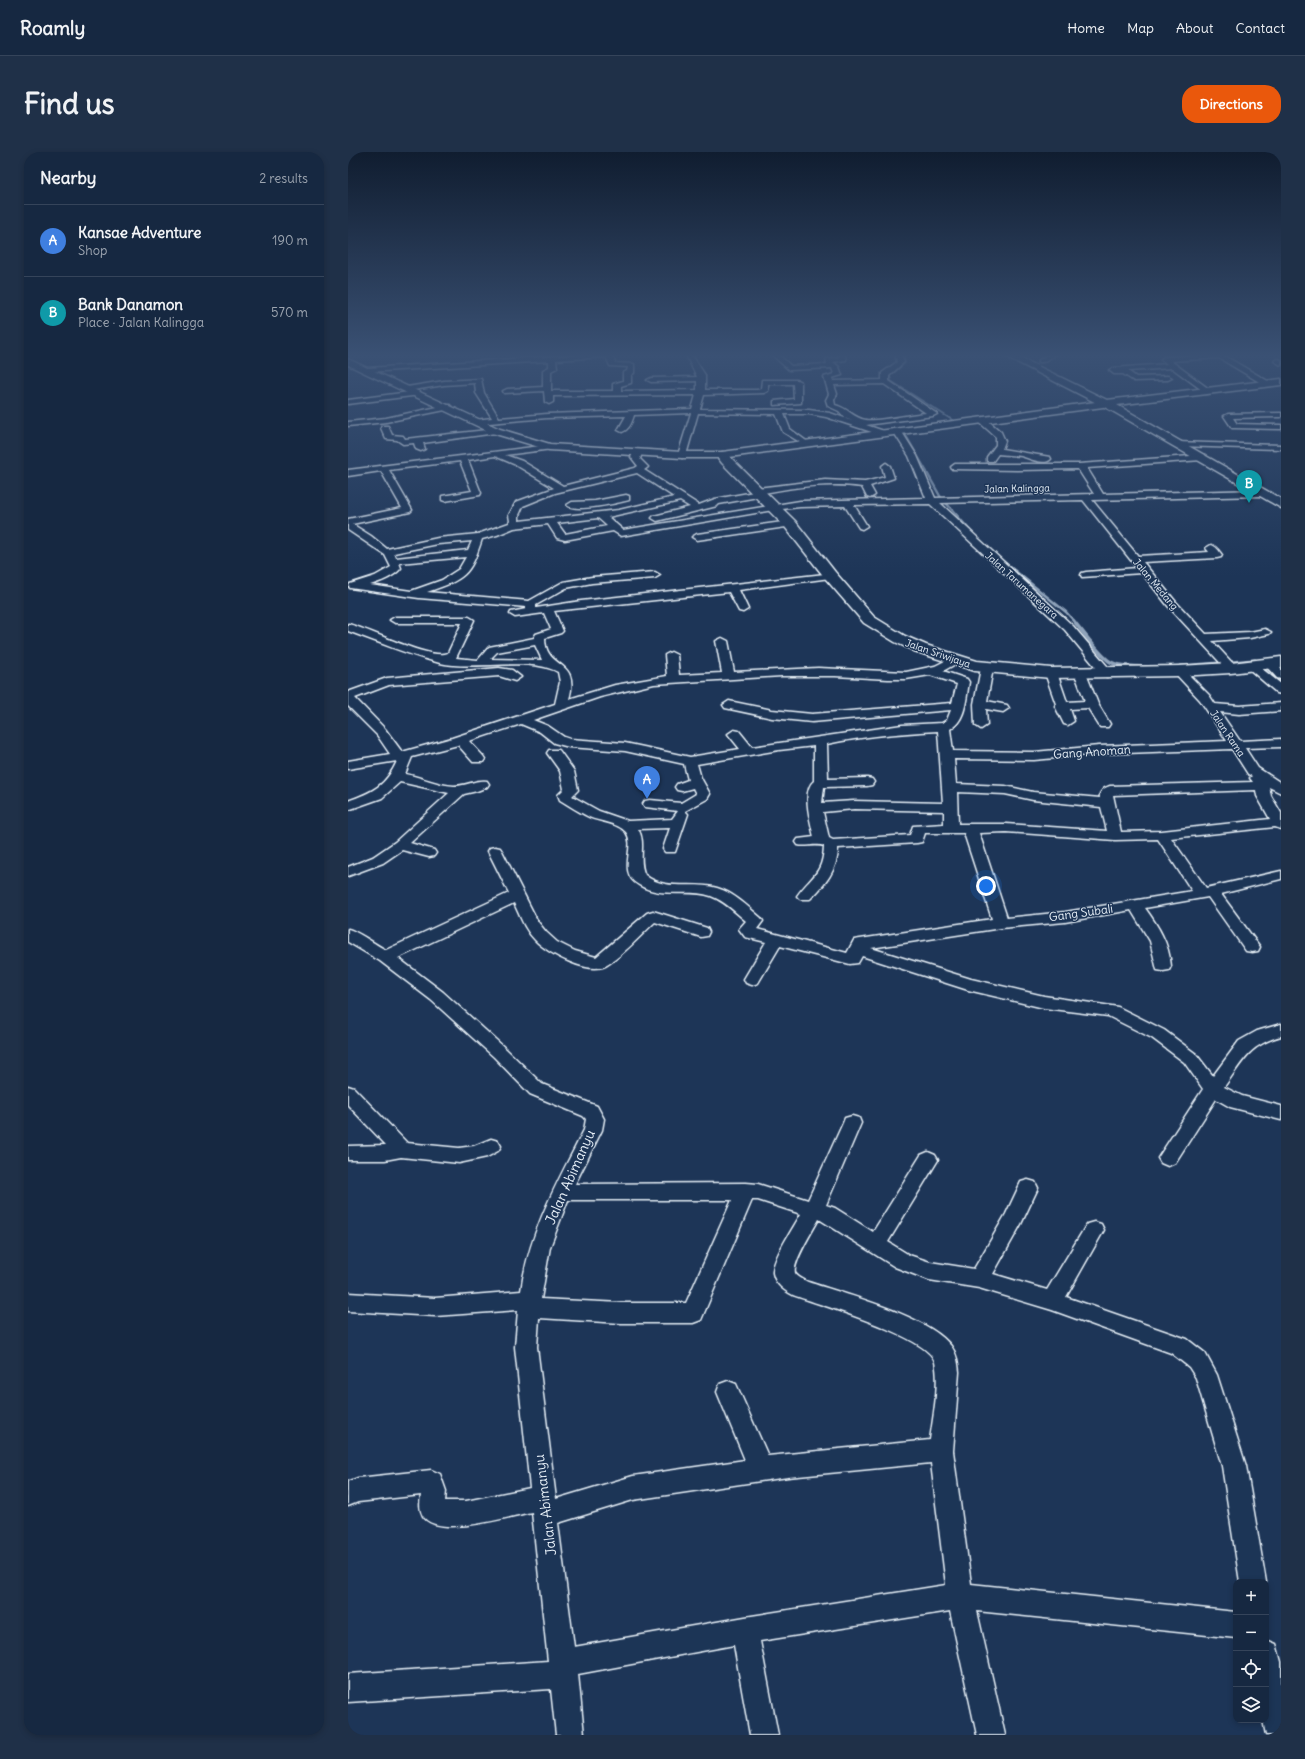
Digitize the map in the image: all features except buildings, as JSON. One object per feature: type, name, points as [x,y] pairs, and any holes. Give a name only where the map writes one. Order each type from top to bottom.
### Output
[{"type":"main road","points":[[1154,429],[1262,493],[1279,501]]},
{"type":"main road","name":"Jalan Sriwijaya","points":[[722,455],[726,462],[759,492],[790,524],[830,575],[869,620],[879,628],[913,645],[946,665],[1081,674],[1180,671],[1268,666]]},
{"type":"street","points":[[385,429],[389,437],[400,438],[402,441],[419,441],[496,430],[549,447]]},
{"type":"street","points":[[682,456],[689,429]]},
{"type":"street","points":[[786,429],[805,443]]},
{"type":"street","points":[[868,429],[881,433]]},
{"type":"street","points":[[348,473],[549,447],[682,456],[722,455],[913,429]]},
{"type":"street","points":[[987,468],[991,457],[1000,446],[1000,436],[992,429]]},
{"type":"street","points":[[897,431],[913,456],[932,501]]},
{"type":"street","points":[[419,441],[419,448],[428,453],[435,462]]},
{"type":"street","points":[[1178,444],[1281,447]]},
{"type":"street","points":[[996,451],[1022,454],[1033,458],[1082,462]]},
{"type":"street","points":[[512,525],[515,521],[514,516],[519,504],[552,490],[563,489],[638,470],[644,467],[636,460],[635,457],[638,453]]},
{"type":"street","points":[[496,455],[520,463],[563,489]]},
{"type":"street","points":[[955,467],[987,468],[1202,457]]},
{"type":"street","points":[[445,498],[478,493],[463,459]]},
{"type":"street","points":[[1082,462],[1100,497]]},
{"type":"street","points":[[657,518],[792,485],[842,483],[865,486],[890,478],[886,466]]},
{"type":"street","points":[[348,522],[407,510],[393,482],[384,469]]},
{"type":"street","points":[[638,470],[697,508]]},
{"type":"street","points":[[865,486],[872,502]]},
{"type":"street","points":[[552,490],[572,505],[584,517]]},
{"type":"street","points":[[599,490],[612,501]]},
{"type":"street","name":"Jalan Kalingga","points":[[614,528],[621,534],[773,506],[847,502],[1262,493]]},
{"type":"street","name":"Jalan Medang","points":[[1084,497],[1172,604],[1231,668]]},
{"type":"street","points":[[572,505],[588,503],[593,505],[626,498]]},
{"type":"street","points":[[385,552],[438,541],[478,537],[494,533],[512,525],[601,516],[641,509],[680,498]]},
{"type":"street","name":"Jalan Tarumanegara","points":[[932,501],[997,563],[1069,628],[1107,673]]},
{"type":"street","points":[[847,502],[862,526]]},
{"type":"street","points":[[601,516],[614,528]]},
{"type":"street","points":[[552,522],[560,536],[565,538],[614,528]]},
{"type":"street","points":[[677,524],[692,536],[697,537],[790,524]]},
{"type":"street","points":[[350,530],[368,538],[385,552],[390,554],[396,568],[388,575],[351,587]]},
{"type":"street","points":[[412,594],[446,582],[463,571],[469,563],[478,537]]},
{"type":"street","points":[[697,537],[706,545]]},
{"type":"street","points":[[1135,560],[1215,556],[1217,554],[1210,548]]},
{"type":"street","points":[[394,561],[473,553]]},
{"type":"street","points":[[1086,575],[1144,570]]},
{"type":"street","points":[[515,614],[531,607],[563,585],[592,580],[655,575]]},
{"type":"street","points":[[351,587],[412,594],[458,596],[548,609],[830,575]]},
{"type":"street","points":[[732,588],[743,610]]},
{"type":"street","points":[[548,609],[557,631],[540,636],[539,641],[544,655],[552,664],[563,671],[566,678],[560,705]]},
{"type":"street","points":[[394,620],[469,620],[453,655],[442,660]]},
{"type":"street","points":[[348,627],[394,646],[442,660],[481,663],[552,664]]},
{"type":"street","points":[[1204,638],[1250,635],[1265,632]]},
{"type":"street","points":[[481,663],[493,649],[539,641]]},
{"type":"street","points":[[722,641],[729,676]]},
{"type":"street","points":[[671,655],[672,679]]},
{"type":"street","points":[[348,765],[402,755],[469,737],[522,720],[560,705],[612,690],[672,679],[818,672],[893,676],[946,665],[963,682]]},
{"type":"street","points":[[1268,666],[1281,690]]},
{"type":"street","points":[[522,720],[544,729],[559,740],[569,743],[625,747],[690,761],[749,751],[820,742],[847,736],[902,729],[944,727],[952,723],[959,706],[963,682],[981,667]]},
{"type":"street","points":[[981,667],[981,725]]},
{"type":"street","name":"Jalan Rama","points":[[1180,671],[1211,707],[1253,771],[1281,789]]},
{"type":"street","points":[[402,755],[349,700],[387,682],[499,672],[508,673],[515,677]]},
{"type":"street","points":[[1051,673],[1061,706],[1068,721]]},
{"type":"street","points":[[1081,674],[1092,704],[1104,724]]},
{"type":"street","points":[[980,704],[1003,708]]},
{"type":"street","points":[[1061,706],[1092,704]]},
{"type":"street","points":[[729,705],[772,714],[812,718],[959,706]]},
{"type":"street","points":[[1211,707],[1239,710],[1281,707]]},
{"type":"street","points":[[944,727],[950,788],[949,807],[951,827]]},
{"type":"street","points":[[734,734],[749,751]]},
{"type":"street","points":[[469,737],[478,759]]},
{"type":"street","points":[[820,742],[821,783]]},
{"type":"street","name":"Gang Anoman","points":[[947,755],[1034,756],[1099,750],[1281,744]]},
{"type":"street","points":[[554,753],[569,775],[571,790],[565,795],[566,797],[594,814],[626,825],[678,823]]},
{"type":"street","points":[[348,806],[377,794],[397,777],[402,755]]},
{"type":"street","points":[[650,804],[684,807],[702,796],[690,761]]},
{"type":"street","points":[[803,842],[917,846],[916,829],[951,827],[1006,828],[1115,836],[1162,835],[1280,823],[1264,796],[1262,786],[1253,771]]},
{"type":"street","points":[[397,777],[459,791],[474,789],[482,784]]},
{"type":"street","points":[[682,786],[696,782]]},
{"type":"street","points":[[805,896],[817,885],[830,865],[826,842],[816,808],[815,789],[821,783],[867,782]]},
{"type":"street","points":[[1115,836],[1106,803],[1106,794],[1110,790],[1262,786]]},
{"type":"street","points":[[950,788],[1005,790],[1033,796],[1106,803]]},
{"type":"street","points":[[348,872],[378,860],[400,845],[459,791]]},
{"type":"street","points":[[816,808],[854,805],[949,807]]},
{"type":"street","points":[[670,849],[684,807]]},
{"type":"street","points":[[626,825],[635,835],[634,861],[639,878],[643,881],[665,889],[716,892],[755,921],[747,931],[775,940],[850,959],[852,959],[858,949],[968,984],[1044,1002],[1112,1011],[1158,1034],[1190,1058],[1213,1089],[1237,1102],[1281,1113]]},
{"type":"street","points":[[970,828],[1001,923]]},
{"type":"street","points":[[1162,835],[1207,893],[1252,947]]},
{"type":"street","points":[[400,845],[429,853]]},
{"type":"street","points":[[495,851],[535,929],[542,938],[576,958],[592,964],[601,962],[653,916],[701,932]]},
{"type":"street","name":"Gang Subali","points":[[858,949],[860,944],[1001,923],[1065,917],[1207,893],[1281,875]]},
{"type":"street","points":[[386,956],[518,895]]},
{"type":"street","points":[[1135,905],[1156,936],[1163,954],[1163,966]]},
{"type":"street","points":[[752,979],[775,940]]},
{"type":"street","name":"Jalan Abimanyu","points":[[351,941],[386,956],[437,996],[536,1088],[590,1111],[595,1119],[593,1130],[563,1192],[554,1206],[540,1247],[530,1304],[526,1347],[564,1668],[570,1735]]},
{"type":"street","points":[[1168,1158],[1213,1089],[1246,1044],[1264,1035],[1281,1030]]},
{"type":"street","points":[[348,1094],[402,1150]]},
{"type":"street","points":[[852,1123],[814,1209],[786,1261],[784,1273],[789,1282],[801,1289],[915,1330],[934,1342],[945,1354],[947,1373],[941,1451],[960,1596],[991,1735]]},
{"type":"street","points":[[348,1153],[386,1153],[402,1150],[428,1154],[466,1156],[479,1153],[491,1146]]},
{"type":"street","points":[[876,1244],[928,1160]]},
{"type":"street","points":[[979,1279],[1014,1218],[1028,1188]]},
{"type":"street","points":[[348,1302],[435,1307],[530,1304],[621,1313],[693,1313],[746,1191]]},
{"type":"street","points":[[563,1192],[758,1192],[828,1214],[902,1261],[929,1270],[979,1279],[1052,1301],[1179,1346],[1197,1360],[1206,1376],[1234,1466],[1253,1579]]},
{"type":"street","points":[[1052,1301],[1094,1230]]},
{"type":"street","points":[[728,1392],[761,1469]]},
{"type":"street","points":[[348,1494],[358,1490],[431,1482],[434,1491],[432,1508],[440,1514],[466,1513],[545,1505],[633,1488],[761,1469],[941,1451]]},
{"type":"street","points":[[348,1688],[564,1668],[745,1630],[960,1596],[1233,1625]]},
{"type":"street","points":[[745,1630],[764,1735]]},
{"type":"street","points":[[1272,1663],[1280,1735]]},
{"type":"waterway","points":[[907,432],[904,432],[927,472]]},
{"type":"waterway","points":[[926,471],[940,496],[975,536]]},
{"type":"waterway","points":[[999,558],[1066,612],[1074,621]]},
{"type":"waterway","points":[[1073,620],[1095,648],[1109,661],[1119,665],[1156,667],[1202,665],[1255,660],[1281,682]]},
{"type":"place","name":"Bank Danamon","points":[[1249,503]]},
{"type":"place","name":"Kansae Adventure","points":[[647,799]]}]
